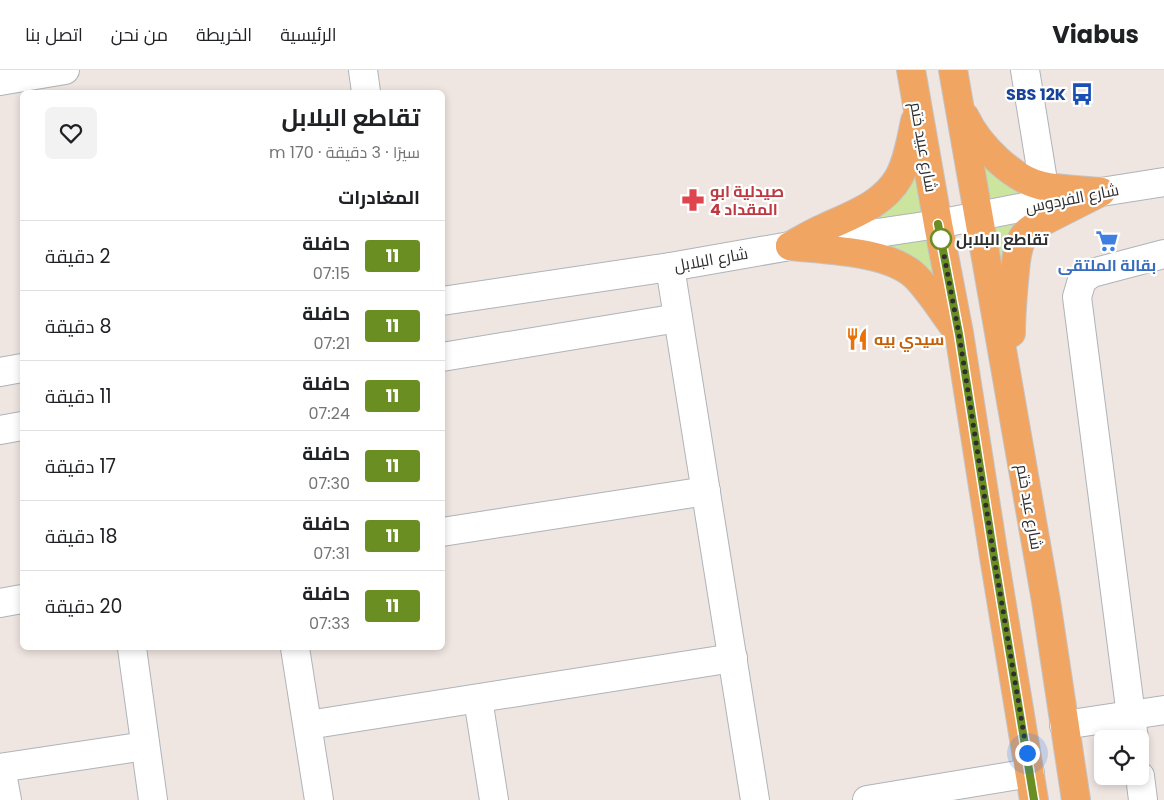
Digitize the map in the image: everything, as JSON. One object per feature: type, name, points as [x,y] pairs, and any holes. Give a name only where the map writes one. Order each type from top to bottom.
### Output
[{"type":"main road","name":"شارع عبيد ختم","points":[[911,70],[938,224]]},
{"type":"main road","points":[[953,70],[979,216]]},
{"type":"main road","points":[[958,101],[978,139],[1006,168],[1022,179],[1044,186],[1101,192]]},
{"type":"main road","points":[[790,246],[822,229],[857,214],[886,194],[899,176],[910,149],[917,106]]},
{"type":"main road","points":[[1009,389],[1012,303],[1016,259],[1024,236],[1031,228],[1101,192]]},
{"type":"main road","name":"شارع عبد ختم","points":[[979,216],[1046,600],[1076,800]]},
{"type":"main road","points":[[938,224],[959,334],[1034,800]]},
{"type":"main road","points":[[790,246],[879,257],[898,264],[914,275],[959,334]]},
{"type":"street","points":[[0,81],[65,70]]},
{"type":"street","points":[[363,70],[366,90]]},
{"type":"street","points":[[1025,70],[1044,186]]},
{"type":"street","name":"شارع الفردوس","points":[[979,216],[1101,192],[1164,182]]},
{"type":"street","name":"شارع البلابل","points":[[445,301],[670,267],[979,216]]},
{"type":"street","points":[[1132,727],[1077,297],[1082,280],[1092,274],[1164,254]]},
{"type":"street","points":[[670,267],[755,800]]},
{"type":"street","points":[[445,357],[678,318]]},
{"type":"street","points":[[0,372],[20,368]]},
{"type":"street","points":[[0,430],[20,426]]},
{"type":"street","points":[[445,532],[706,491]]},
{"type":"street","points":[[0,603],[20,599]]},
{"type":"street","points":[[132,650],[153,800]]},
{"type":"street","points":[[295,650],[319,800]]},
{"type":"street","points":[[308,725],[732,658]]},
{"type":"street","points":[[478,698],[494,800]]},
{"type":"street","points":[[1064,725],[1132,727],[1164,710]]},
{"type":"street","points":[[6,800],[1,768],[145,746]]},
{"type":"street","points":[[867,800],[1030,773]]},
{"type":"street","points":[[1141,785],[1143,800]]},
{"type":"green space","points":[[973,142],[1048,197],[983,209]]},
{"type":"green space","points":[[919,161],[927,219],[836,235]]},
{"type":"green space","points":[[1052,207],[997,289],[985,222]]},
{"type":"green space","points":[[930,230],[939,279],[903,252],[836,243]]},
{"type":"bus line","name":"11","points":[[938,224],[959,334],[1034,800]]},
{"type":"place","name":"SBS 12K","points":[[1082,94]]},
{"type":"place","name":"صيدلية ابو المقداد 4","points":[[693,200]]},
{"type":"place","name":"تقاطع البلابل","points":[[941,239]]},
{"type":"place","name":"بقالة الملتقى","points":[[1107,241]]},
{"type":"place","name":"سيدي بيه","points":[[857,339]]},
{"type":"route","points":[[941,239],[959,334],[1027,753]]}]
